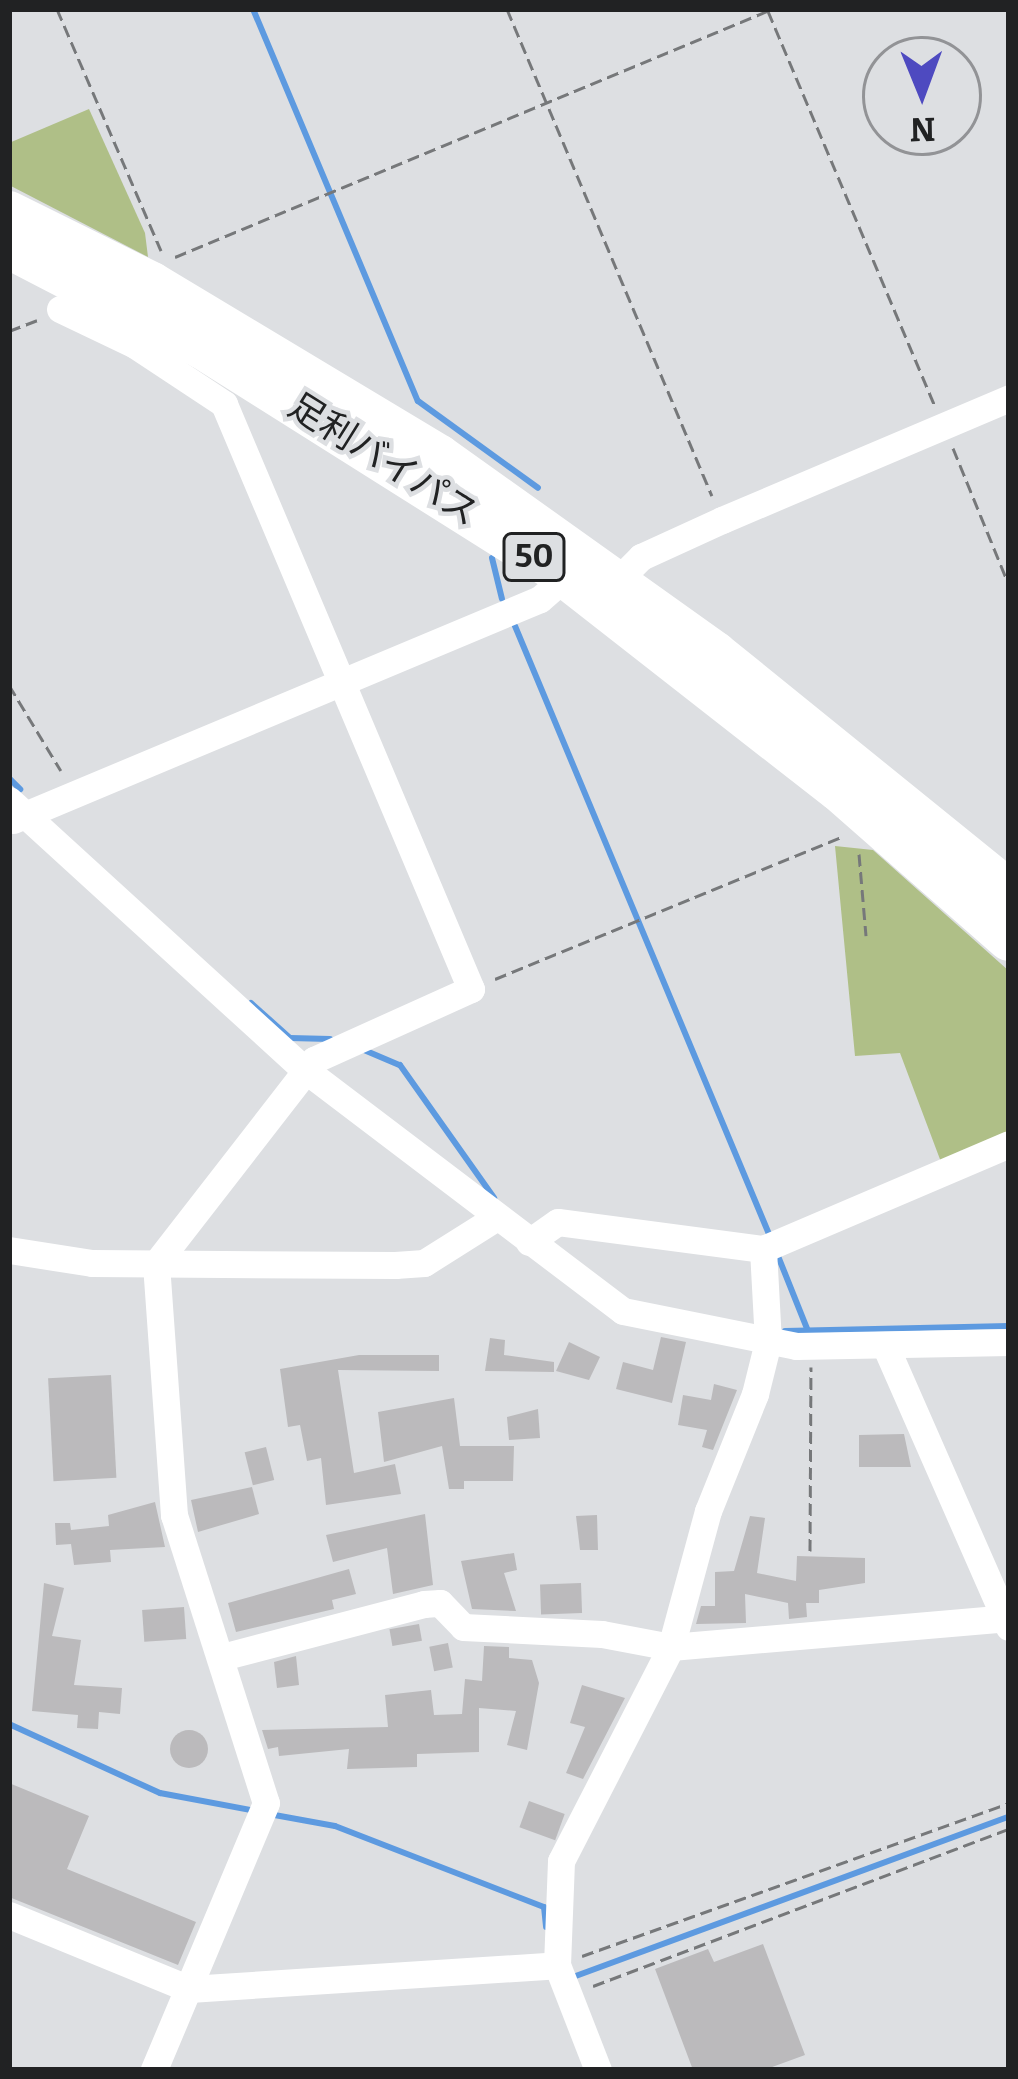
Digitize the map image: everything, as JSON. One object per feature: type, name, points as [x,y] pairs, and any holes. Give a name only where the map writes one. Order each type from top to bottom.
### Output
[{"type":"highway","name":"足利バイパス","points":[[9,212],[565,577],[863,832],[1009,940]]},
{"type":"highway","name":"足利バイパス","points":[[9,248],[151,302],[440,456],[618,580],[1009,890]]},
{"type":"street","points":[[60,309],[151,302],[224,404],[471,989],[304,1069],[156,1264],[174,1515],[266,1803],[154,2070]]},
{"type":"street","points":[[618,580],[641,557],[1009,398]]},
{"type":"street","points":[[14,813],[78,798],[342,686],[540,599],[565,577]]},
{"type":"street","points":[[14,813],[304,1069],[623,1311],[768,1342],[811,1346],[1009,1342]]},
{"type":"street","points":[[529,1242],[558,1222],[763,1249],[1009,1144]]},
{"type":"street","points":[[9,1250],[156,1264],[424,1263],[497,1216]]},
{"type":"street","points":[[598,2070],[557,1965],[561,1861],[671,1647],[708,1511],[768,1342],[763,1249]]},
{"type":"street","points":[[222,1657],[440,1603],[463,1627],[602,1634],[671,1647],[1008,1622],[885,1345]]},
{"type":"street","points":[[9,1915],[189,1989],[557,1965]]},
{"type":"path","points":[[58,9],[151,302],[547,103],[769,10],[1009,585]]},
{"type":"path","points":[[507,9],[722,520]]},
{"type":"path","points":[[9,331],[60,309]]},
{"type":"path","points":[[9,686],[78,798]]},
{"type":"path","points":[[863,832],[859,845],[866,936]]},
{"type":"path","points":[[471,989],[863,832]]},
{"type":"path","points":[[810,1551],[811,1346]]},
{"type":"path","points":[[557,1965],[1009,1803]]},
{"type":"path","points":[[569,1995],[1009,1829]]},
{"type":"green space","points":[[89,109],[145,233],[148,257],[9,185],[9,143]]},
{"type":"green space","points":[[835,846],[873,850],[1009,971],[1009,1133],[941,1162],[900,1053],[855,1056]]},
{"type":"building","points":[[661,1337],[686,1342],[672,1403],[616,1389],[623,1362],[653,1370]]},
{"type":"building","points":[[490,1338],[505,1340],[504,1355],[554,1362],[554,1372],[485,1371]]},
{"type":"building","points":[[569,1342],[600,1357],[589,1380],[556,1371]]},
{"type":"building","points":[[359,1355],[439,1355],[439,1371],[338,1370],[354,1473],[395,1464],[401,1494],[326,1505],[321,1458],[307,1461],[300,1425],[288,1427],[280,1369]]},
{"type":"building","points":[[111,1375],[116,1478],[53,1481],[48,1378]]},
{"type":"building","points":[[714,1384],[737,1390],[713,1450],[702,1447],[707,1430],[678,1425],[683,1395],[711,1400]]},
{"type":"building","points":[[454,1398],[460,1446],[514,1446],[513,1481],[464,1481],[464,1489],[449,1489],[442,1446],[384,1462],[378,1412]]},
{"type":"building","points":[[538,1409],[540,1438],[509,1440],[507,1417]]},
{"type":"building","points":[[904,1434],[911,1467],[859,1467],[859,1435]]},
{"type":"building","points":[[266,1447],[274,1480],[253,1485],[245,1452]]},
{"type":"building","points":[[252,1487],[259,1514],[198,1532],[191,1500]]},
{"type":"building","points":[[155,1502],[165,1547],[110,1550],[111,1562],[74,1565],[71,1544],[56,1545],[55,1523],[70,1523],[71,1530],[109,1526],[108,1515]]},
{"type":"building","points":[[425,1514],[433,1585],[393,1594],[387,1548],[333,1562],[326,1535]]},
{"type":"building","points":[[597,1515],[598,1550],[580,1550],[576,1516]]},
{"type":"building","points":[[750,1516],[765,1518],[757,1573],[796,1581],[797,1556],[865,1558],[865,1583],[819,1590],[819,1603],[806,1603],[807,1617],[789,1619],[788,1603],[745,1594],[746,1623],[696,1624],[701,1606],[715,1606],[715,1572],[734,1571]]},
{"type":"building","points":[[514,1553],[517,1570],[504,1573],[516,1611],[472,1609],[461,1561]]},
{"type":"building","points":[[349,1569],[356,1594],[332,1600],[334,1609],[236,1632],[228,1603]]},
{"type":"building","points":[[44,1583],[64,1588],[52,1636],[81,1640],[74,1685],[122,1688],[120,1714],[99,1712],[98,1729],[77,1728],[78,1715],[32,1711]]},
{"type":"building","points":[[581,1583],[582,1613],[541,1614],[540,1584]]},
{"type":"building","points":[[184,1607],[186,1639],[144,1642],[142,1610]]},
{"type":"building","points":[[419,1624],[422,1641],[392,1646],[389,1629]]},
{"type":"building","points":[[448,1643],[453,1668],[434,1671],[429,1647]]},
{"type":"building","points":[[484,1646],[509,1647],[509,1658],[532,1660],[539,1683],[527,1750],[507,1745],[516,1711],[479,1708],[479,1752],[417,1754],[417,1767],[347,1769],[349,1749],[279,1756],[278,1747],[268,1749],[262,1730],[388,1727],[385,1695],[431,1690],[434,1715],[462,1714],[465,1679],[482,1681]]},
{"type":"building","points":[[296,1656],[299,1685],[277,1688],[274,1662]]},
{"type":"building","points":[[582,1685],[625,1698],[583,1779],[566,1773],[585,1727],[570,1723]]},
{"type":"building","points":[[189,1730],[202,1736],[208,1749],[202,1762],[189,1768],[176,1762],[170,1749],[176,1736]]},
{"type":"building","points":[[9,1783],[89,1816],[67,1869],[196,1922],[178,1965],[9,1897]]},
{"type":"building","points":[[529,1801],[565,1814],[555,1840],[519,1827]]},
{"type":"building","points":[[763,1944],[805,2055],[764,2070],[693,2070],[655,1969],[708,1949],[714,1962]]},
{"type":"waterway","points":[[253,9],[418,401],[538,488]]},
{"type":"waterway","points":[[492,558],[502,599]]},
{"type":"waterway","points":[[515,626],[771,1239]]},
{"type":"waterway","points":[[9,778],[20,789]]},
{"type":"waterway","points":[[251,1003],[290,1038],[330,1039]]},
{"type":"waterway","points":[[364,1050],[400,1065],[494,1198]]},
{"type":"waterway","points":[[776,1251],[808,1331]]},
{"type":"waterway","points":[[785,1331],[1009,1326]]},
{"type":"waterway","points":[[9,1724],[160,1793],[256,1811]]},
{"type":"waterway","points":[[269,1814],[335,1826],[544,1907],[546,1927]]},
{"type":"waterway","points":[[573,1977],[1009,1817]]}]
